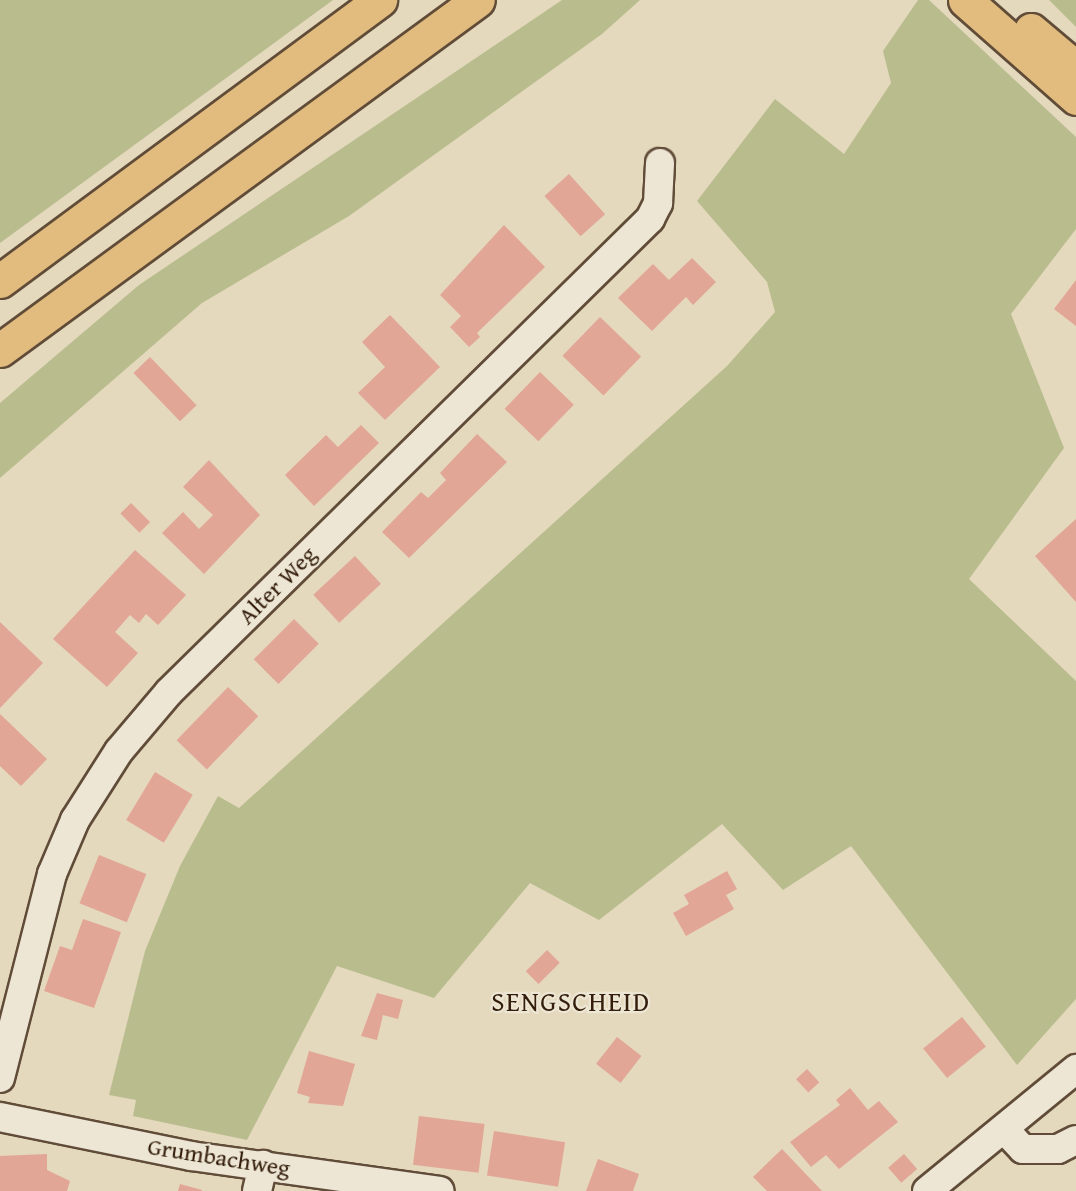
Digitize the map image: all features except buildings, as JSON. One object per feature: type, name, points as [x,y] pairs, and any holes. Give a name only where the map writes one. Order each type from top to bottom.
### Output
[{"type":"main road","points":[[0,281],[380,0]]},
{"type":"main road","points":[[0,350],[478,0]]},
{"type":"main road","points":[[965,0],[1076,98]]},
{"type":"main road","points":[[995,0],[1076,68]]},
{"type":"street","name":"Alter Weg","points":[[0,1078],[52,874],[75,820],[119,751],[169,692],[650,219],[658,203],[660,163]]},
{"type":"street","points":[[939,1188],[1076,1069]]},
{"type":"street","name":"Grumbachweg","points":[[0,1117],[260,1178],[440,1191]]},
{"type":"street","points":[[1005,1130],[1023,1149],[1058,1149],[1076,1140]]},
{"type":"green space","points":[[0,0],[333,0],[0,243]]},
{"type":"green space","points":[[562,0],[640,0],[602,34],[349,216],[202,303],[0,478],[0,403],[139,285]]},
{"type":"green space","points":[[918,0],[929,0],[1076,137],[1076,229],[1011,314],[1064,448],[969,579],[1076,681],[1076,999],[1017,1065],[851,846],[783,890],[722,824],[599,920],[530,883],[434,998],[337,966],[247,1140],[133,1116],[136,1100],[109,1095],[145,951],[180,866],[218,796],[239,808],[727,366],[775,312],[767,282],[697,201],[775,99],[844,154],[891,83],[883,51]]},
{"type":"green space","points":[[1049,0],[1076,0],[1076,27]]},
{"type":"district","name":"SENGSCHEID","points":[[571,1002]]}]
